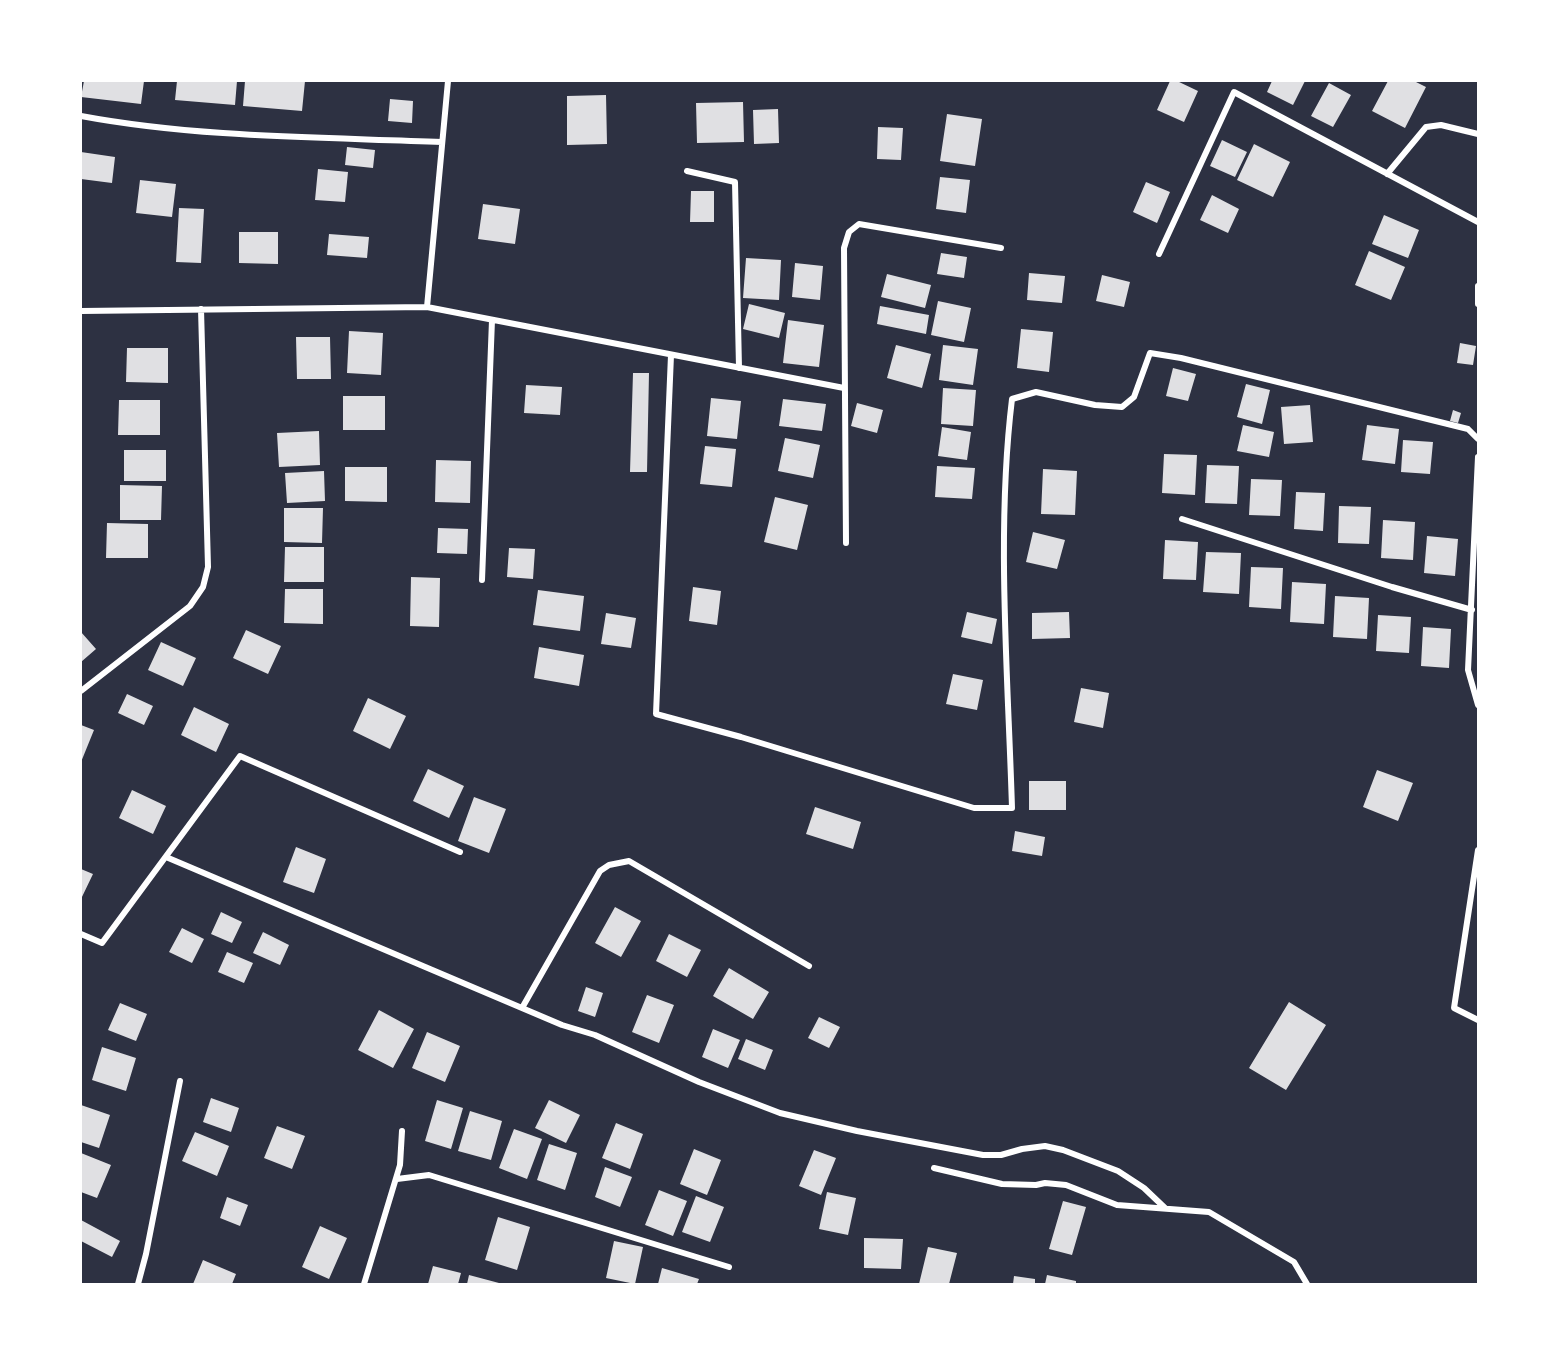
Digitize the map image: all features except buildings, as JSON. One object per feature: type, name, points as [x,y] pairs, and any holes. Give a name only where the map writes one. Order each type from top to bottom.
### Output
[{"type":"street","points":[[427,307],[448,81]]},
{"type":"street","points":[[1159,254],[1234,92],[1478,222]]},
{"type":"street","points":[[81,116],[232,134],[442,142]]},
{"type":"street","points":[[1387,174],[1426,127],[1441,125],[1478,134]]},
{"type":"street","points":[[687,171],[735,182],[739,368]]},
{"type":"street","points":[[846,543],[844,248],[849,232],[859,224],[1001,248]]},
{"type":"street","points":[[1478,286],[1478,304]]},
{"type":"street","points":[[81,311],[427,307],[844,388]]},
{"type":"street","points":[[81,691],[190,606],[203,587],[208,567],[201,309]]},
{"type":"street","points":[[482,580],[492,320]]},
{"type":"street","points":[[671,355],[656,714],[741,737],[974,808],[1012,808],[1005,589],[1006,451],[1012,399],[1036,392],[1095,405],[1122,407],[1134,397],[1149,353],[1180,357],[1468,429],[1478,439]]},
{"type":"street","points":[[1478,457],[1468,670],[1478,705]]},
{"type":"street","points":[[1182,519],[1392,587],[1472,610]]},
{"type":"street","points":[[81,934],[102,943],[240,756],[460,852]]},
{"type":"street","points":[[1478,850],[1454,1008],[1478,1020]]},
{"type":"street","points":[[166,856],[562,1025],[596,1035],[699,1082],[780,1113],[856,1131],[984,1155],[1001,1155],[1045,1146],[1063,1150],[1118,1171],[1144,1188],[1165,1208]]},
{"type":"street","points":[[522,1008],[600,871],[609,865],[629,861],[809,966]]},
{"type":"street","points":[[138,1284],[180,1081]]},
{"type":"street","points":[[364,1284],[397,1179],[402,1131]]},
{"type":"street","points":[[934,1168],[1002,1184],[1066,1185],[1117,1205],[1209,1212],[1294,1262],[1307,1284]]},
{"type":"street","points":[[397,1179],[429,1175],[729,1267]]}]
